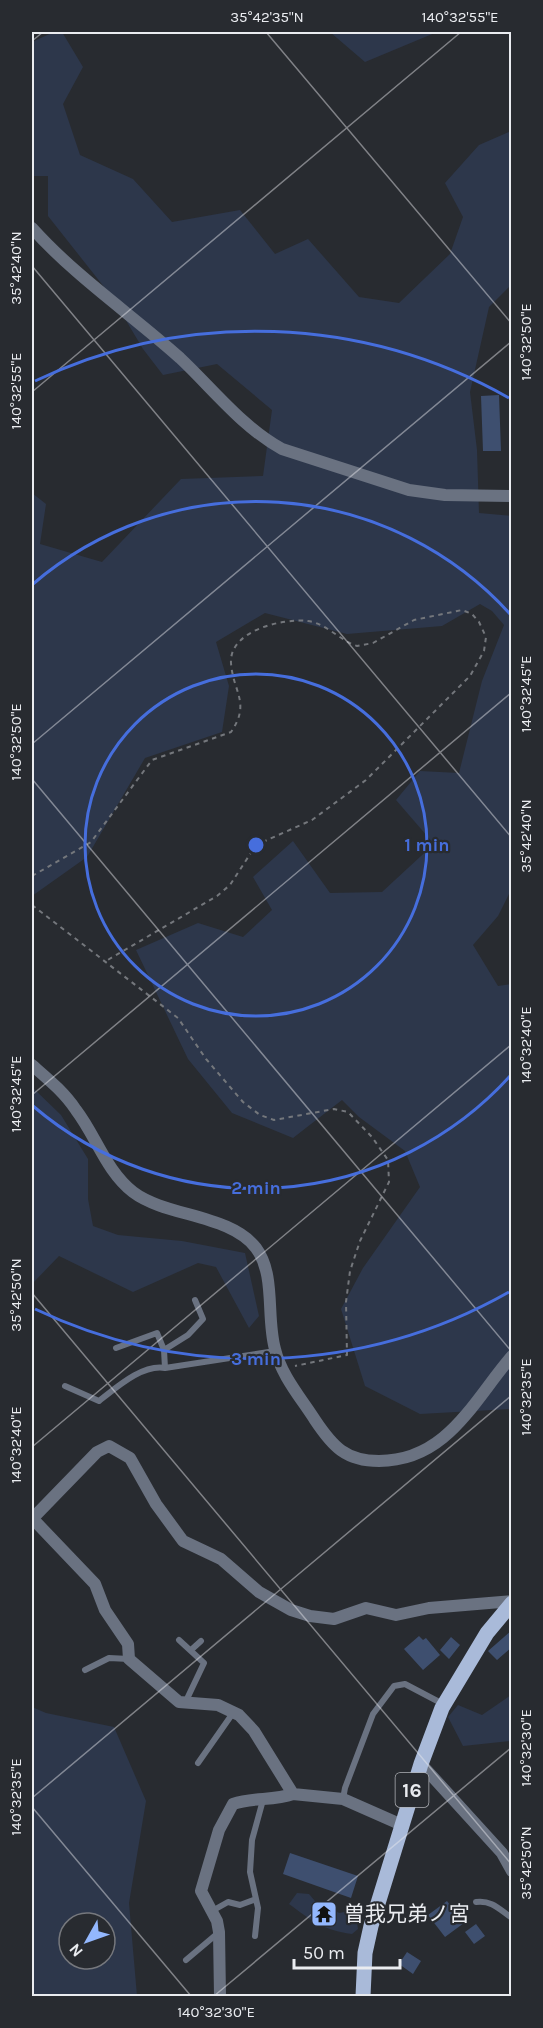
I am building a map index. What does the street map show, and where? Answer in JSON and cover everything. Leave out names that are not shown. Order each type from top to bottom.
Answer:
[{"type":"main road","name":"16","points":[[363,1996],[366,1953],[371,1926],[421,1764],[444,1704],[487,1633],[512,1602]]},
{"type":"street","points":[[32,228],[55,253],[179,357],[264,439],[282,449],[409,490],[445,495],[512,496]]},
{"type":"street","points":[[32,1065],[77,1111],[108,1162],[131,1191],[153,1202],[233,1231],[255,1247],[263,1260],[266,1275],[275,1351],[282,1368],[333,1447],[354,1459],[383,1461],[418,1455],[431,1449],[460,1421],[512,1356]]},
{"type":"street","points":[[293,1794],[254,1731],[239,1715],[218,1705],[179,1702],[129,1659],[128,1644],[105,1610],[95,1584],[32,1519],[98,1452],[109,1446],[130,1458],[156,1504],[183,1541],[221,1558],[259,1592],[291,1610],[309,1616],[334,1618],[366,1608],[396,1615],[429,1608],[512,1602]]},
{"type":"street","points":[[421,1764],[502,1853],[512,1871]]},
{"type":"street","points":[[220,1996],[219,1932],[212,1911],[201,1891],[225,1816],[233,1804],[293,1794],[343,1799],[402,1825]]},
{"type":"lane","points":[[164,1350],[188,1335],[202,1319],[195,1300]]},
{"type":"lane","points":[[116,1348],[157,1333],[164,1350],[165,1368]]},
{"type":"lane","points":[[65,1386],[99,1401],[126,1381],[156,1367],[165,1368],[275,1351]]},
{"type":"lane","points":[[179,1640],[204,1663],[185,1703]]},
{"type":"lane","points":[[191,1650],[201,1641]]},
{"type":"lane","points":[[85,1670],[109,1658],[129,1659]]},
{"type":"lane","points":[[343,1799],[373,1714],[394,1686],[405,1684],[444,1704]]},
{"type":"lane","points":[[198,1763],[233,1713]]},
{"type":"lane","points":[[255,1936],[258,1908],[250,1872],[252,1840],[263,1800]]},
{"type":"lane","points":[[212,1911],[228,1902],[240,1905],[256,1899]]},
{"type":"lane","points":[[476,1902],[485,1901],[496,1905],[512,1918]]},
{"type":"lane","points":[[186,1960],[219,1932]]},
{"type":"path","points":[[32,876],[91,842],[152,760],[231,732],[241,715],[242,704],[231,656],[248,634],[259,627],[307,621],[357,646],[373,642],[414,620],[451,612],[462,610],[472,614],[479,622],[486,637],[484,651],[471,676],[366,780],[312,820],[256,845],[230,885],[217,896],[106,961]]},
{"type":"path","points":[[32,905],[178,1018],[206,1059],[243,1102],[260,1115],[274,1120],[334,1109],[348,1112],[372,1137],[388,1160],[389,1182],[360,1241],[350,1271],[346,1302],[347,1355],[333,1360],[282,1368]]},
{"type":"shaded area","points":[[54,32],[62,32],[83,67],[63,104],[80,155],[133,179],[172,222],[240,210],[275,254],[308,239],[359,297],[399,303],[450,254],[463,217],[445,183],[479,145],[511,131],[511,285],[489,307],[470,392],[477,450],[479,513],[512,516],[511,890],[498,916],[473,945],[498,986],[511,984],[511,1409],[420,1414],[365,1386],[341,1309],[363,1268],[420,1187],[405,1151],[359,1117],[342,1100],[293,1138],[232,1113],[188,1059],[136,950],[198,923],[243,937],[272,910],[253,877],[293,841],[330,893],[382,892],[434,844],[396,800],[420,771],[459,773],[482,681],[504,625],[492,611],[480,604],[442,626],[347,634],[265,613],[216,642],[229,686],[222,732],[145,758],[87,857],[32,896],[32,493],[46,504],[40,544],[102,562],[181,479],[263,476],[272,410],[217,364],[163,375],[143,349],[112,297],[48,216],[48,176],[32,176],[32,42]]},
{"type":"shaded area","points":[[330,32],[437,32],[365,62]]},
{"type":"shaded area","points":[[32,1087],[61,1115],[88,1159],[88,1199],[93,1226],[118,1235],[182,1241],[245,1253],[259,1316],[249,1328],[216,1267],[198,1263],[133,1292],[59,1256],[32,1284]]},
{"type":"shaded area","points":[[511,1695],[511,1741],[463,1746],[448,1717],[458,1705],[482,1715]]},
{"type":"shaded area","points":[[32,1707],[46,1713],[114,1727],[146,1801],[129,1903],[137,1996],[32,1996]]},
{"type":"shaded area","points":[[297,1893],[309,1894],[320,1907],[332,1908],[339,1913],[355,1910],[358,1929],[352,1934],[325,1927],[311,1920],[289,1904]]},
{"type":"building","points":[[499,395],[501,451],[483,451],[481,396]]},
{"type":"building","points":[[512,1630],[512,1647],[497,1660],[488,1651]]},
{"type":"building","points":[[419,1636],[423,1640],[426,1638],[440,1655],[423,1670],[404,1649]]},
{"type":"building","points":[[451,1637],[460,1645],[449,1659],[440,1650]]},
{"type":"building","points":[[290,1853],[358,1876],[351,1898],[283,1874]]},
{"type":"building","points":[[447,1901],[464,1923],[445,1937],[428,1915]]},
{"type":"building","points":[[476,1924],[485,1936],[474,1944],[465,1932]]},
{"type":"building","points":[[407,1952],[421,1961],[413,1974],[399,1964]]},
{"type":"place","name":"曽我兄弟ノ宮","points":[[324,1914]]}]
